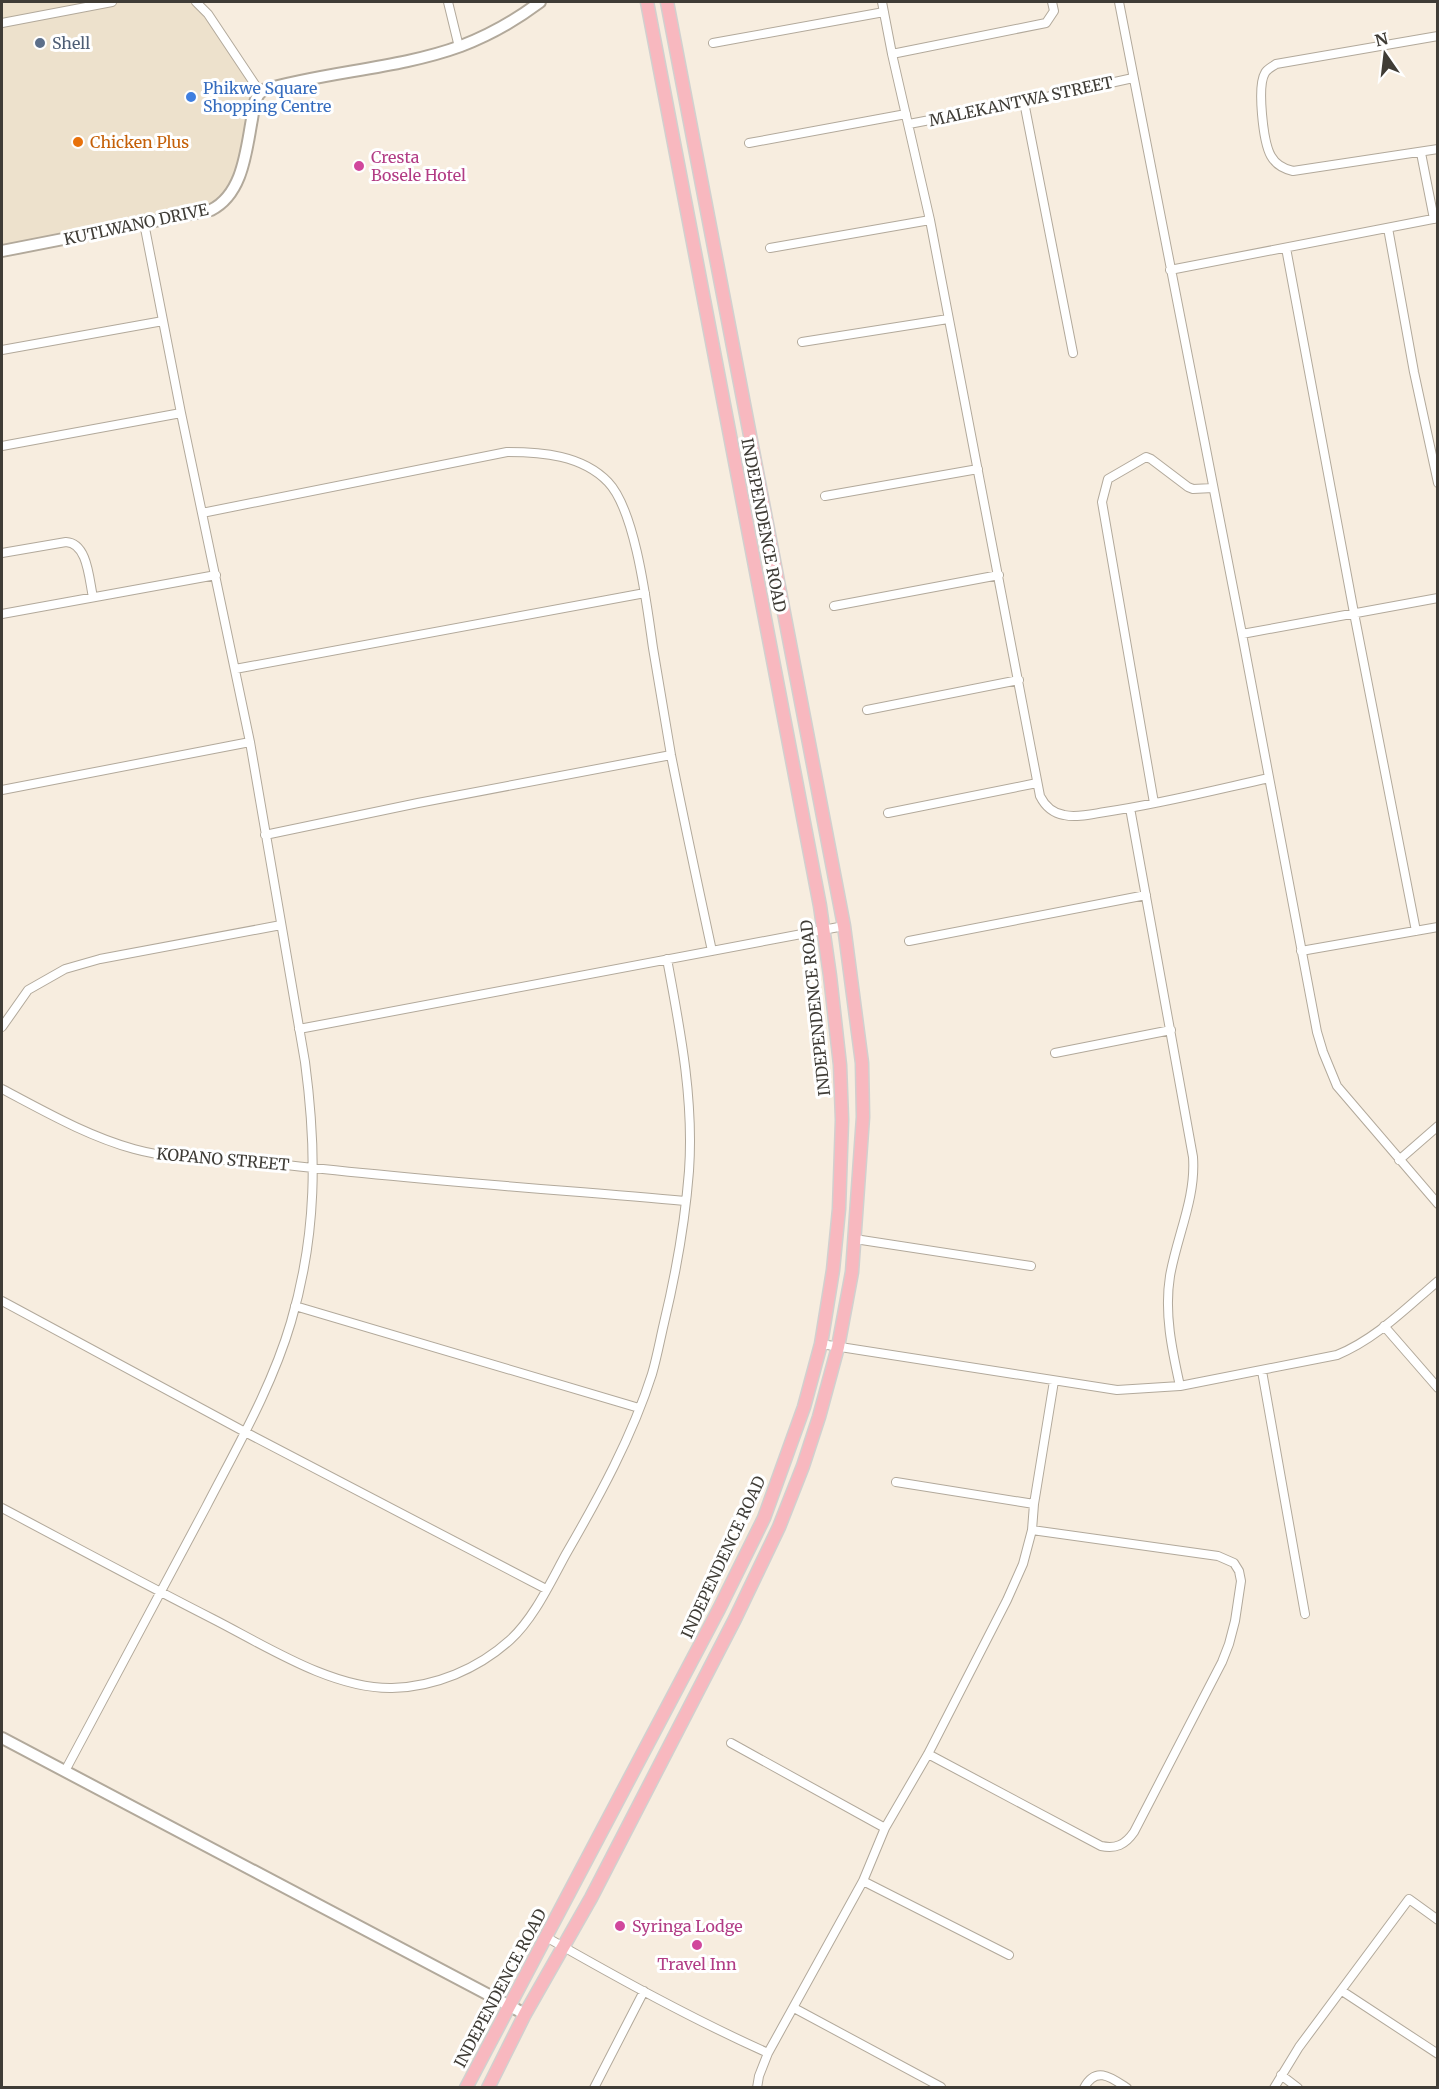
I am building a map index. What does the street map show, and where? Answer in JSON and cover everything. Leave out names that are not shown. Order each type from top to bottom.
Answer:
[{"type":"main road","name":"INDEPENDENCE ROAD","points":[[466,2088],[719,1609],[764,1518],[804,1407],[821,1344],[833,1270],[839,1209],[842,1120],[840,1065],[824,930],[647,2]]},
{"type":"main road","name":"INDEPENDENCE ROAD","points":[[488,2088],[525,2014],[612,1857],[735,1619],[779,1527],[803,1466],[838,1347],[852,1272],[855,1239],[863,1117],[862,1074],[844,926],[667,2]]},
{"type":"street","points":[[2,23],[112,2]]},
{"type":"street","points":[[195,2],[208,14],[260,92],[268,88],[412,59],[459,47],[519,18],[540,2]]},
{"type":"street","points":[[448,2],[459,47]]},
{"type":"street","points":[[882,2],[930,220],[1037,783],[1045,805],[1052,811],[1076,816],[1130,808],[1269,778]]},
{"type":"street","points":[[892,54],[1046,23],[1054,11],[1052,2]]},
{"type":"street","points":[[1119,2],[1317,1032],[1332,1075],[1346,1097],[1437,1204]]},
{"type":"street","points":[[713,43],[884,12]]},
{"type":"street","points":[[1437,36],[1276,64],[1266,70],[1262,79],[1261,102],[1270,155],[1283,168],[1293,171],[1437,149]]},
{"type":"street","name":"MALEKANTWA STREET","points":[[909,124],[1132,78]]},
{"type":"street","name":"KUTLWANO DRIVE","points":[[2,251],[206,212],[216,207],[227,198],[242,170],[255,102],[260,92]]},
{"type":"street","points":[[1024,102],[1073,353]]},
{"type":"street","points":[[749,143],[906,114]]},
{"type":"street","points":[[1170,270],[1436,218],[1421,153]]},
{"type":"street","points":[[771,248],[930,220]]},
{"type":"street","points":[[65,1770],[245,1432],[277,1363],[296,1306],[307,1245],[314,1168],[311,1106],[250,741],[181,413],[144,223]]},
{"type":"street","points":[[1388,228],[1437,483]]},
{"type":"street","points":[[1286,248],[1416,931]]},
{"type":"street","points":[[802,342],[948,319]]},
{"type":"street","points":[[2,350],[164,321]]},
{"type":"street","points":[[2,446],[181,413]]},
{"type":"street","points":[[202,513],[507,452],[542,453],[575,461],[598,473],[614,489],[623,505],[636,547],[671,755],[712,951]]},
{"type":"street","points":[[1154,802],[1102,502],[1108,478],[1146,457],[1188,487],[1213,488]]},
{"type":"street","points":[[825,496],[978,469]]},
{"type":"street","points":[[2,553],[66,542],[75,544],[82,551],[93,597]]},
{"type":"street","points":[[2,614],[216,574]]},
{"type":"street","points":[[834,606],[999,575]]},
{"type":"street","points":[[235,669],[645,593]]},
{"type":"street","points":[[1242,634],[1437,598]]},
{"type":"street","points":[[867,710],[1019,680]]},
{"type":"street","points":[[2,790],[250,741]]},
{"type":"street","points":[[265,835],[671,755]]},
{"type":"street","points":[[888,813],[1037,783]]},
{"type":"street","points":[[1130,808],[1172,1030],[1194,1165],[1190,1198],[1174,1255],[1167,1300],[1172,1354],[1180,1386]]},
{"type":"street","points":[[909,940],[1146,895]]},
{"type":"street","points":[[2,1027],[28,990],[40,981],[65,969],[100,959],[282,925]]},
{"type":"street","points":[[299,1029],[844,926]]},
{"type":"street","points":[[1302,951],[1437,927]]},
{"type":"street","points":[[2,1508],[306,1666],[340,1679],[390,1688],[435,1682],[457,1674],[491,1655],[522,1628],[584,1524],[620,1452],[652,1373],[676,1270],[689,1172],[688,1092],[683,1048],[667,959]]},
{"type":"street","points":[[1056,1053],[1172,1030]]},
{"type":"street","name":"KOPANO STREET","points":[[2,1089],[73,1126],[134,1149],[178,1158],[274,1163],[685,1201]]},
{"type":"street","points":[[1399,1160],[1437,1126]]},
{"type":"street","points":[[855,1239],[1031,1266]]},
{"type":"street","points":[[821,1344],[1118,1390],[1180,1386],[1337,1355],[1354,1348],[1384,1326],[1437,1281]]},
{"type":"street","points":[[2,1301],[245,1432],[546,1589]]},
{"type":"street","points":[[296,1306],[639,1408]]},
{"type":"street","points":[[1384,1326],[1437,1388]]},
{"type":"street","points":[[1262,1371],[1305,1614]]},
{"type":"street","points":[[757,2088],[768,2053],[863,1881],[885,1828],[928,1754],[1023,1564],[1032,1530],[1034,1504],[1054,1381]]},
{"type":"street","points":[[896,1482],[1034,1504]]},
{"type":"street","points":[[928,1754],[1101,1846],[1111,1848],[1120,1846],[1134,1832],[1222,1662],[1235,1621],[1241,1581],[1234,1563],[1218,1556],[1032,1530]]},
{"type":"street","points":[[2,1738],[525,2014]]},
{"type":"street","points":[[731,1743],[885,1828]]},
{"type":"street","points":[[863,1881],[1009,1955]]},
{"type":"street","points":[[1274,2088],[1281,2075],[1409,1899],[1437,1920]]},
{"type":"street","points":[[546,1937],[732,2037],[768,2053]]},
{"type":"street","points":[[1342,1990],[1437,2054]]},
{"type":"street","points":[[594,2088],[644,1991]]},
{"type":"street","points":[[794,2008],[941,2087]]},
{"type":"street","points":[[1084,2088],[1088,2081],[1102,2074],[1110,2076],[1127,2088]]},
{"type":"street","points":[[1281,2075],[1298,2088]]},
{"type":"shaded area","points":[[2,2],[192,2],[263,90],[242,170],[222,203],[2,251]]},
{"type":"place","name":"Shell","points":[[40,43]]},
{"type":"place","name":"Phikwe Square Shopping Centre","points":[[191,97]]},
{"type":"place","name":"Chicken Plus","points":[[78,142]]},
{"type":"place","name":"Cresta Bosele Hotel","points":[[359,166]]},
{"type":"place","name":"Syringa Lodge","points":[[620,1926]]},
{"type":"place","name":"Travel Inn","points":[[697,1945]]}]
